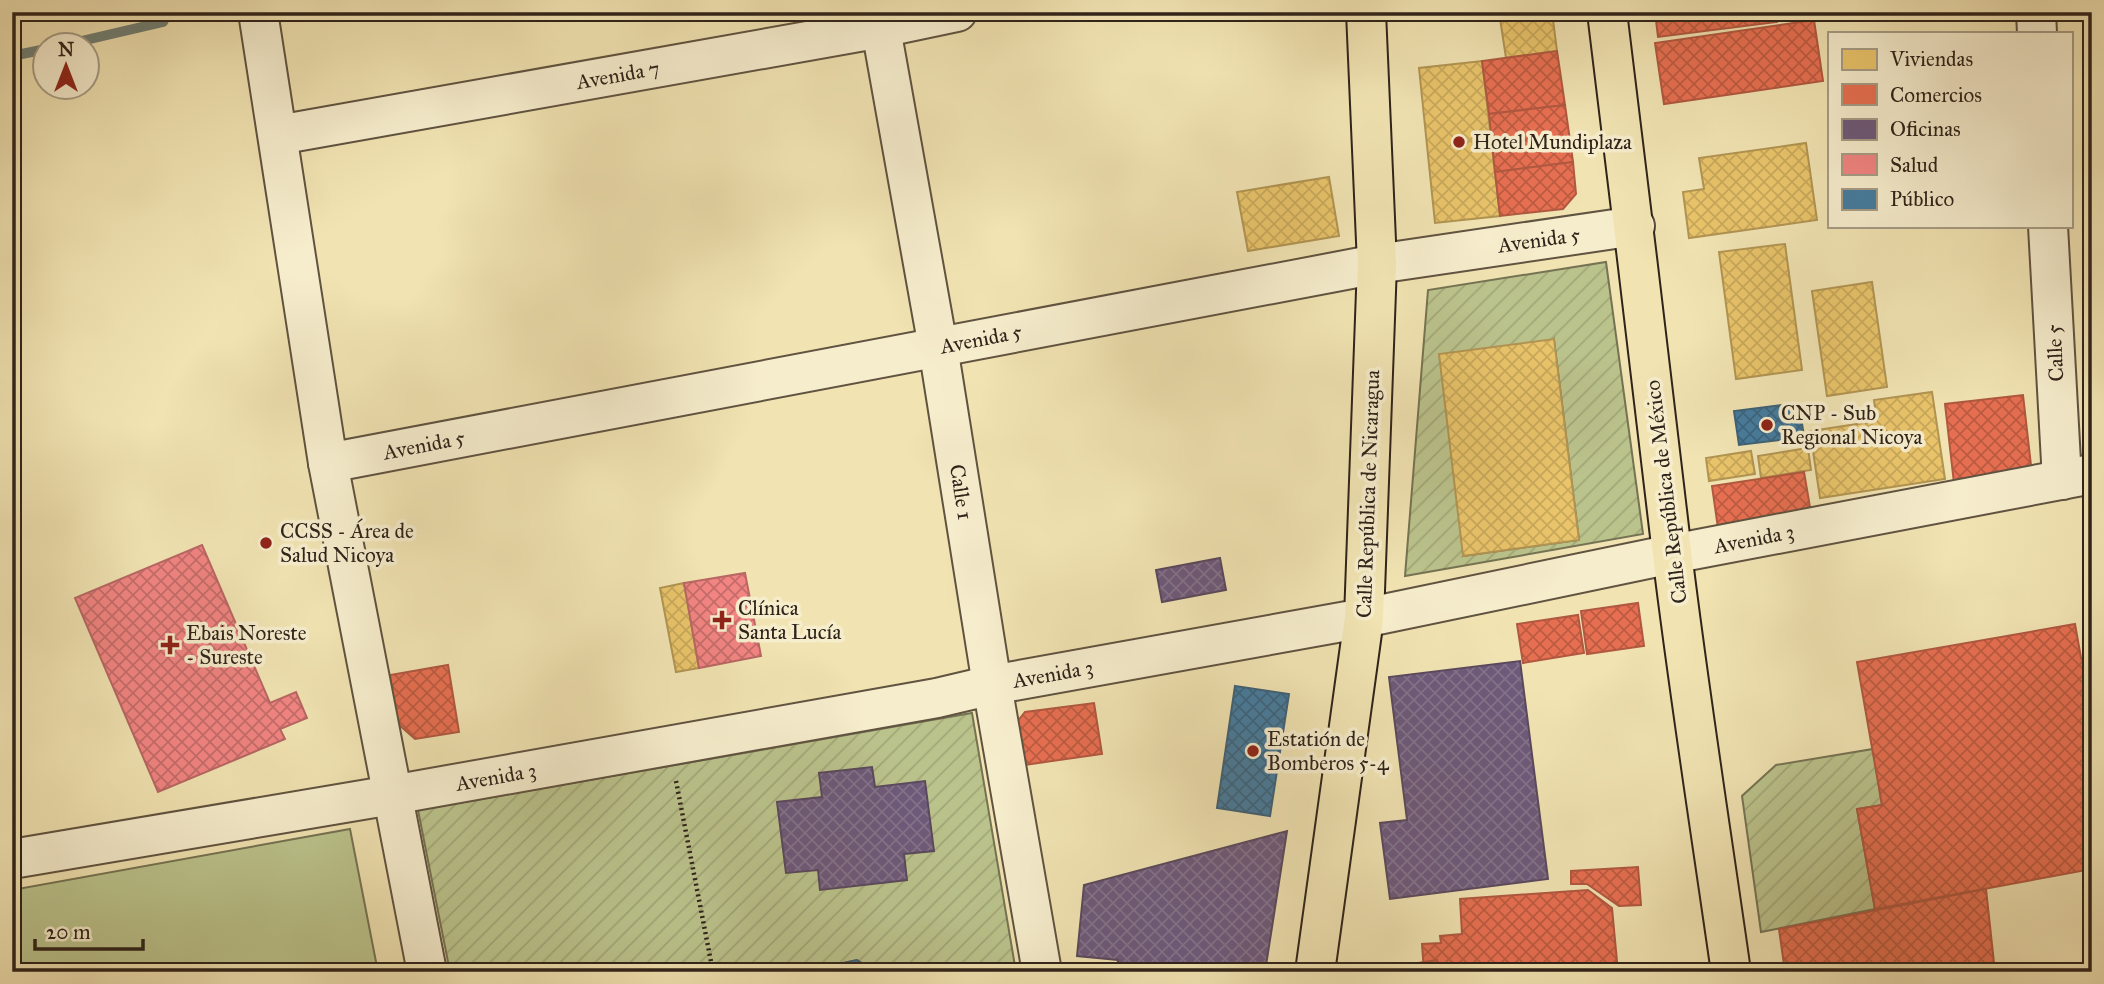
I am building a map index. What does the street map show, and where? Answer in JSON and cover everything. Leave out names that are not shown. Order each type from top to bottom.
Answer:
[{"type":"main road","name":"Calle República de Nicaragua","points":[[1315,972],[1364,618],[1377,264],[1366,12]]},
{"type":"main road","name":"Calle República de México","points":[[1607,12],[1635,226],[1672,554],[1731,972]]},
{"type":"street","points":[[258,12],[328,463],[427,972]]},
{"type":"street","name":"Avenida 7","points":[[278,135],[880,20],[957,12]]},
{"type":"street","points":[[2036,12],[2037,32]]},
{"type":"street","name":"Calle 1","points":[[880,20],[938,347],[992,685],[1042,972]]},
{"type":"street","name":"Avenida 5","points":[[328,463],[1377,264],[1635,226]]},
{"type":"street","name":"Calle 5","points":[[2048,228],[2077,477]]},
{"type":"street","name":"Avenida 3","points":[[12,859],[393,795],[936,698],[992,685],[1364,618],[1672,554],[2077,477]]},
{"type":"path","points":[[670,746],[713,972]]},
{"type":"green space","points":[[1606,262],[1643,534],[1405,576],[1428,290]],"holes":[[[1554,340],[1579,540],[1463,556]]]},
{"type":"green space","points":[[972,713],[1016,972],[875,972],[857,960],[801,972],[450,972],[418,810]]},
{"type":"green space","points":[[1873,749],[1882,805],[1857,809],[1875,909],[1761,932],[1742,796],[1776,765]]},
{"type":"green space","points":[[350,829],[378,972],[12,972],[12,890]]},
{"type":"building: Viviendas","points":[[1499,12],[1552,12],[1557,51],[1506,58]]},
{"type":"building: Viviendas","name":"Hotel Mundiplaza","points":[[1482,61],[1500,216],[1435,223],[1419,68]]},
{"type":"building: Viviendas","points":[[1806,143],[1817,220],[1689,238],[1683,192],[1704,189],[1699,158]]},
{"type":"building: Viviendas","points":[[1329,177],[1339,236],[1248,251],[1237,192]]},
{"type":"building: Viviendas","points":[[1785,244],[1802,370],[1736,379],[1719,252]]},
{"type":"building: Viviendas","points":[[1872,282],[1887,387],[1827,396],[1812,291]]},
{"type":"building: Viviendas","points":[[1554,339],[1579,540],[1463,556],[1439,354]]},
{"type":"building: Viviendas","points":[[1932,392],[1945,479],[1820,498],[1810,431],[1877,421],[1874,400]]},
{"type":"building: Viviendas","points":[[1808,448],[1811,470],[1761,478],[1758,456]]},
{"type":"building: Viviendas","points":[[1751,451],[1755,474],[1709,481],[1706,458]]},
{"type":"building: Viviendas","points":[[684,583],[699,668],[676,672],[660,588]]},
{"type":"building: Comercios","points":[[1655,12],[1775,12],[1777,22],[1658,37]]},
{"type":"building: Comercios","points":[[1814,20],[1823,81],[1664,104],[1655,43]]},
{"type":"building: Comercios","points":[[1557,51],[1565,105],[1489,114],[1482,61]]},
{"type":"building: Comercios","points":[[1565,105],[1573,162],[1495,172],[1489,114]]},
{"type":"building: Comercios","points":[[1573,162],[1576,194],[1563,209],[1500,216],[1495,172]]},
{"type":"building: Comercios","points":[[2023,395],[2033,483],[1955,492],[1945,404]]},
{"type":"building: Comercios","points":[[1804,472],[1811,513],[1718,528],[1712,486]]},
{"type":"building: Comercios","points":[[1638,603],[1644,646],[1587,654],[1581,611]]},
{"type":"building: Comercios","points":[[1578,615],[1584,653],[1523,663],[1517,624]]},
{"type":"building: Comercios","points":[[2075,624],[2081,658],[2092,670],[2092,789],[2087,790],[2092,819],[2092,869],[1875,909],[1857,809],[1882,805],[1857,662]]},
{"type":"building: Comercios","points":[[448,665],[459,732],[415,739],[398,724],[390,675]]},
{"type":"building: Comercios","points":[[1094,703],[1102,754],[1024,765],[1017,722],[1025,712]]},
{"type":"building: Comercios","points":[[1638,867],[1641,905],[1619,906],[1587,884],[1571,884],[1571,871]]},
{"type":"building: Comercios","points":[[1986,889],[1995,972],[1785,972],[1779,929]]},
{"type":"building: Comercios","points":[[1588,890],[1612,908],[1618,972],[1424,972],[1422,944],[1441,943],[1440,936],[1462,934],[1460,899]]},
{"type":"building: Comercios","points":[[1437,960],[1439,972],[1363,972]]},
{"type":"building: Oficinas","points":[[1220,558],[1226,590],[1162,602],[1156,570]]},
{"type":"building: Oficinas","points":[[1520,661],[1548,879],[1390,899],[1380,823],[1407,820],[1389,677]]},
{"type":"building: Oficinas","points":[[872,767],[875,787],[925,781],[934,851],[904,854],[907,880],[820,890],[818,870],[786,873],[777,802],[822,797],[819,773]]},
{"type":"building: Oficinas","points":[[1287,831],[1265,972],[1117,972],[1118,960],[1077,956],[1084,885]]},
{"type":"building: Salud","name":"Ebais Noreste - Sureste","points":[[202,545],[270,703],[296,692],[307,718],[280,729],[285,739],[158,792],[75,598]]},
{"type":"building: Salud","name":"Clínica Santa Lucía","points":[[745,573],[761,656],[699,668],[684,583]]},
{"type":"building: Público","points":[[1799,403],[1804,437],[1739,445],[1734,411]]},
{"type":"building: Público","name":"Estatión de Bomberos 5-4","points":[[1235,686],[1289,694],[1270,816],[1217,808]]},
{"type":"building: Público","points":[[857,960],[875,972],[801,972]]},
{"type":"waterway","points":[[102,36],[163,22],[168,12]]},
{"type":"waterway","points":[[12,56],[32,52]]},
{"type":"place","name":"Hotel Mundiplaza","points":[[1459,142]]},
{"type":"place","name":"CNP - Sub Regional Nicoya","points":[[1767,425]]},
{"type":"place","name":"CCSS - Área de Salud Nicoya","points":[[266,543]]},
{"type":"place","name":"Clínica Santa Lucía","points":[[722,620]]},
{"type":"place","name":"Ebais Noreste - Sureste","points":[[170,645]]},
{"type":"place","name":"Estatión de Bomberos 5-4","points":[[1253,751]]}]
